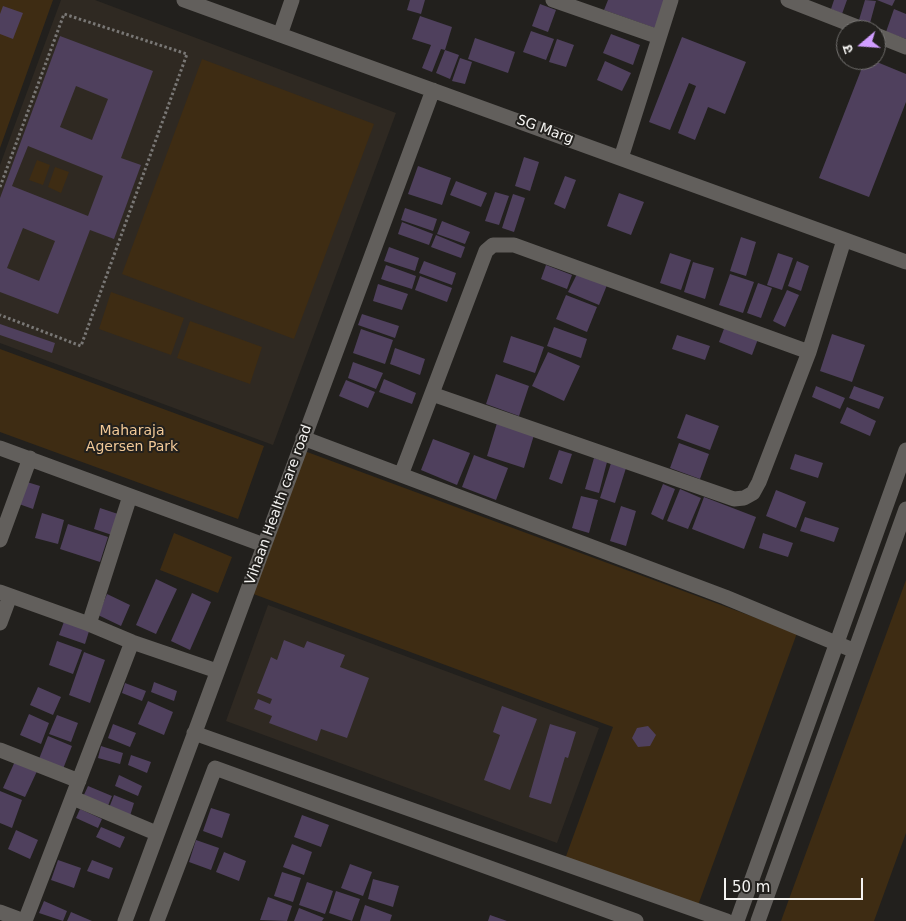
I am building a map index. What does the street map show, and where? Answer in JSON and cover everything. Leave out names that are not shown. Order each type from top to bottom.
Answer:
[{"type":"street","name":"SG Marg","points":[[184,0],[906,262]]},
{"type":"street","points":[[280,35],[292,0]]},
{"type":"street","points":[[553,0],[587,6],[658,37]]},
{"type":"street","points":[[621,158],[671,0]]},
{"type":"street","points":[[788,0],[824,6],[847,20]]},
{"type":"street","points":[[886,39],[906,47]]},
{"type":"street","name":"Vihaan Health care road","points":[[125,921],[156,833],[433,90]]},
{"type":"street","points":[[432,394],[734,499],[744,498],[753,493],[759,482],[809,352],[844,240]]},
{"type":"street","points":[[401,475],[486,251],[493,245],[502,243],[514,245],[809,352]]},
{"type":"street","points":[[303,438],[725,597],[855,651]]},
{"type":"street","points":[[0,448],[264,545]]},
{"type":"street","points":[[737,921],[906,450]]},
{"type":"street","points":[[0,540],[30,458]]},
{"type":"street","points":[[89,624],[130,496]]},
{"type":"street","points":[[758,921],[906,509]]},
{"type":"street","points":[[0,623],[5,594],[89,624],[132,642],[217,671]]},
{"type":"street","points":[[0,912],[25,921],[132,642]]},
{"type":"street","points":[[194,733],[727,921]]},
{"type":"street","points":[[0,750],[79,781]]},
{"type":"street","points":[[157,921],[215,768],[636,921]]},
{"type":"street","points":[[73,798],[156,833]]},
{"type":"path","points":[[0,187],[64,14],[187,54],[81,346],[0,315]]},
{"type":"shaded area","points":[[61,0],[95,0],[396,113],[273,445],[0,343],[0,165]]},
{"type":"shaded area","points":[[268,605],[599,728],[557,843],[226,721]]},
{"type":"green space","points":[[0,0],[53,0],[0,148]]},
{"type":"green space","points":[[202,59],[374,124],[294,339],[122,274]]},
{"type":"green space","points":[[37,160],[50,165],[43,185],[29,180]]},
{"type":"green space","points":[[55,167],[69,172],[61,193],[48,187]]},
{"type":"green space","points":[[111,292],[184,318],[171,355],[99,329]]},
{"type":"green space","points":[[190,321],[262,347],[250,384],[177,358]]},
{"type":"green space","name":"Maharaja Agersen Park","points":[[0,349],[264,446],[238,519],[0,432]]},
{"type":"green space","points":[[299,449],[797,633],[697,908],[565,859],[613,727],[248,592]]},
{"type":"green space","points":[[174,533],[232,557],[218,593],[160,570]]},
{"type":"green space","points":[[906,580],[906,833],[874,921],[781,921]]},
{"type":"building","points":[[410,0],[425,0],[421,14],[407,10]]},
{"type":"building","points":[[608,0],[665,0],[655,28],[604,10]]},
{"type":"building","points":[[834,0],[847,0],[842,14],[831,9]]},
{"type":"building","points":[[865,0],[876,1],[871,20],[859,20]]},
{"type":"building","points":[[877,0],[895,0],[892,6]]},
{"type":"building","points":[[540,4],[556,10],[548,32],[532,26]]},
{"type":"building","points":[[3,6],[23,13],[13,39],[0,34],[0,14]]},
{"type":"building","points":[[894,9],[906,14],[906,39],[886,32]]},
{"type":"building","points":[[420,16],[452,27],[445,50],[441,49],[432,72],[422,68],[431,45],[412,39]]},
{"type":"building","points":[[531,31],[554,39],[546,60],[523,52]]},
{"type":"building","points":[[611,34],[640,45],[633,65],[603,53]]},
{"type":"building","points":[[60,36],[153,71],[121,158],[141,165],[114,239],[90,230],[58,314],[0,292],[0,198]],"holes":[[[76,86],[108,99],[92,140],[60,127]],[[28,146],[103,176],[88,216],[12,186]],[[23,228],[55,241],[39,281],[7,268]]]},
{"type":"building","points":[[682,37],[746,62],[725,114],[708,107],[695,140],[678,133],[696,86],[689,83],[670,130],[649,122]]},
{"type":"building","points":[[475,38],[515,52],[508,73],[468,59]]},
{"type":"building","points":[[557,39],[574,45],[566,67],[549,62]]},
{"type":"building","points":[[445,50],[459,55],[450,79],[436,73]]},
{"type":"building","points":[[460,58],[472,62],[465,84],[452,81]]},
{"type":"building","points":[[605,61],[631,73],[622,91],[597,80]]},
{"type":"building","points":[[886,66],[906,74],[906,102],[869,197],[819,178],[861,70],[886,70]]},
{"type":"building","points":[[524,157],[539,162],[530,191],[515,186]]},
{"type":"building","points":[[418,166],[451,178],[442,205],[408,194]]},
{"type":"building","points":[[565,176],[576,180],[565,209],[554,204]]},
{"type":"building","points":[[456,181],[487,193],[481,207],[450,195]]},
{"type":"building","points":[[495,192],[509,196],[499,225],[485,221]]},
{"type":"building","points":[[619,193],[644,202],[631,235],[607,226]]},
{"type":"building","points":[[513,194],[525,198],[514,232],[502,228]]},
{"type":"building","points":[[405,208],[437,219],[433,231],[401,220]]},
{"type":"building","points":[[442,221],[470,232],[465,244],[437,234]]},
{"type":"building","points":[[402,222],[433,234],[429,245],[398,234]]},
{"type":"building","points":[[436,235],[465,247],[461,258],[431,247]]},
{"type":"building","points":[[741,237],[756,242],[746,276],[730,271]]},
{"type":"building","points":[[389,247],[419,258],[415,271],[384,261]]},
{"type":"building","points":[[670,253],[691,260],[681,290],[660,283]]},
{"type":"building","points":[[778,253],[793,258],[782,290],[767,285]]},
{"type":"building","points":[[424,261],[456,273],[452,285],[419,273]]},
{"type":"building","points":[[797,261],[809,266],[801,291],[788,286]]},
{"type":"building","points":[[693,262],[714,268],[705,299],[684,292]]},
{"type":"building","points":[[386,265],[416,276],[412,289],[381,279]]},
{"type":"building","points":[[546,265],[572,275],[567,289],[541,279]]},
{"type":"building","points":[[578,272],[607,285],[599,305],[568,292]]},
{"type":"building","points":[[730,274],[754,282],[743,313],[719,305]]},
{"type":"building","points":[[420,276],[452,288],[447,302],[415,290]]},
{"type":"building","points":[[758,283],[772,288],[761,318],[747,313]]},
{"type":"building","points":[[378,284],[408,294],[402,310],[373,301]]},
{"type":"building","points":[[787,290],[799,295],[785,327],[773,321]]},
{"type":"building","points":[[566,295],[597,307],[587,332],[556,319]]},
{"type":"building","points":[[362,314],[399,326],[395,338],[358,325]]},
{"type":"building","points":[[0,324],[55,343],[52,353],[0,335]]},
{"type":"building","points":[[725,326],[758,339],[752,355],[719,342]]},
{"type":"building","points":[[554,327],[587,339],[581,358],[547,346]]},
{"type":"building","points":[[361,329],[393,340],[385,364],[353,353]]},
{"type":"building","points":[[832,334],[865,345],[852,382],[820,371]]},
{"type":"building","points":[[677,335],[710,346],[705,360],[672,349]]},
{"type":"building","points":[[511,336],[544,347],[535,373],[503,362]]},
{"type":"building","points":[[395,348],[425,359],[420,375],[390,364]]},
{"type":"building","points":[[548,352],[580,366],[564,401],[532,386]]},
{"type":"building","points":[[353,362],[383,373],[376,389],[348,378]]},
{"type":"building","points":[[496,374],[529,386],[519,416],[486,404]]},
{"type":"building","points":[[384,379],[416,393],[412,404],[379,392]]},
{"type":"building","points":[[346,380],[375,392],[368,408],[339,396]]},
{"type":"building","points":[[816,386],[845,398],[840,409],[812,397]]},
{"type":"building","points":[[854,386],[884,397],[879,409],[849,398]]},
{"type":"building","points":[[847,407],[876,421],[870,436],[840,423]]},
{"type":"building","points":[[686,414],[719,426],[710,450],[677,438]]},
{"type":"building","points":[[497,423],[534,435],[524,468],[487,456]]},
{"type":"building","points":[[433,439],[470,453],[457,485],[421,470]]},
{"type":"building","points":[[679,443],[709,454],[700,479],[670,468]]},
{"type":"building","points":[[559,450],[572,454],[562,484],[549,479]]},
{"type":"building","points":[[795,454],[823,463],[818,478],[790,469]]},
{"type":"building","points":[[474,455],[508,468],[496,500],[462,487]]},
{"type":"building","points":[[594,458],[607,462],[599,493],[585,489]]},
{"type":"building","points":[[611,463],[626,468],[615,503],[600,498]]},
{"type":"building","points":[[27,482],[40,486],[33,509],[19,504]]},
{"type":"building","points":[[663,484],[675,489],[663,520],[651,514]]},
{"type":"building","points":[[680,489],[701,498],[688,529],[667,521]]},
{"type":"building","points":[[776,490],[806,502],[796,528],[766,516]]},
{"type":"building","points":[[581,496],[598,500],[589,533],[572,528]]},
{"type":"building","points":[[704,497],[756,517],[744,549],[692,529]]},
{"type":"building","points":[[621,506],[636,511],[626,546],[610,541]]},
{"type":"building","points":[[100,508],[121,515],[115,536],[94,529]]},
{"type":"building","points":[[42,513],[64,520],[58,544],[35,538]]},
{"type":"building","points":[[805,517],[839,528],[834,542],[800,531]]},
{"type":"building","points":[[68,524],[108,537],[100,562],[60,549]]},
{"type":"building","points":[[763,533],[793,543],[788,557],[759,548]]},
{"type":"building","points":[[156,579],[177,589],[156,634],[136,625]]},
{"type":"building","points":[[192,593],[211,602],[190,650],[171,641]]},
{"type":"building","points":[[107,594],[130,605],[121,626],[98,615]]},
{"type":"building","points":[[65,619],[90,628],[85,644],[59,635]]},
{"type":"building","points":[[284,640],[304,648],[307,641],[345,655],[340,667],[369,678],[347,738],[321,729],[317,741],[269,723],[272,716],[254,709],[258,699],[270,704],[272,699],[257,693],[271,657],[277,660]]},
{"type":"building","points":[[57,641],[82,650],[73,674],[49,665]]},
{"type":"building","points":[[84,652],[105,660],[90,703],[69,695]]},
{"type":"building","points":[[154,682],[177,691],[174,701],[151,692]]},
{"type":"building","points":[[125,683],[146,691],[142,701],[122,693]]},
{"type":"building","points":[[38,687],[61,697],[53,715],[30,705]]},
{"type":"building","points":[[148,701],[173,712],[164,735],[138,724]]},
{"type":"building","points":[[502,706],[537,719],[510,790],[484,780],[500,735],[493,732]]},
{"type":"building","points":[[29,714],[49,723],[41,744],[20,735]]},
{"type":"building","points":[[57,715],[78,723],[71,742],[49,734]]},
{"type":"building","points":[[113,724],[136,733],[130,747],[108,738]]},
{"type":"building","points":[[550,724],[576,732],[568,758],[565,757],[551,804],[529,797]]},
{"type":"building","points":[[648,726],[656,735],[650,746],[638,747],[632,738],[637,728]]},
{"type":"building","points":[[48,736],[72,746],[63,769],[39,759]]},
{"type":"building","points":[[101,746],[123,753],[120,764],[98,758]]},
{"type":"building","points":[[131,755],[151,762],[147,773],[128,765]]},
{"type":"building","points":[[16,759],[38,769],[25,797],[3,788]]},
{"type":"building","points":[[119,775],[142,786],[138,796],[115,786]]},
{"type":"building","points":[[88,786],[112,796],[107,808],[83,797]]},
{"type":"building","points":[[0,791],[22,800],[12,828],[0,823]]},
{"type":"building","points":[[114,795],[134,803],[130,816],[109,808]]},
{"type":"building","points":[[211,808],[230,814],[222,838],[203,831]]},
{"type":"building","points":[[80,809],[102,819],[98,828],[76,818]]},
{"type":"building","points":[[302,815],[329,825],[321,847],[294,837]]},
{"type":"building","points":[[101,827],[125,837],[120,848],[96,837]]},
{"type":"building","points":[[16,830],[38,840],[30,859],[8,849]]},
{"type":"building","points":[[196,840],[219,848],[211,870],[189,862]]},
{"type":"building","points":[[292,844],[312,852],[304,875],[283,867]]},
{"type":"building","points":[[224,852],[246,861],[239,881],[216,872]]},
{"type":"building","points":[[58,860],[81,868],[74,888],[51,880]]},
{"type":"building","points":[[92,860],[113,868],[109,879],[87,871]]},
{"type":"building","points":[[350,864],[372,872],[363,896],[341,888]]},
{"type":"building","points":[[282,872],[301,878],[293,902],[274,896]]},
{"type":"building","points":[[373,879],[399,886],[393,907],[368,899]]},
{"type":"building","points":[[307,882],[333,891],[325,914],[299,905]]},
{"type":"building","points":[[336,891],[360,899],[352,921],[329,913]]},
{"type":"building","points":[[268,897],[292,906],[287,921],[260,920]]},
{"type":"building","points":[[44,901],[67,911],[63,921],[39,913]]},
{"type":"building","points":[[365,905],[392,915],[390,921],[360,921]]},
{"type":"building","points":[[299,908],[324,918],[322,921],[294,921]]},
{"type":"building","points":[[71,912],[92,921],[67,921]]},
{"type":"building","points":[[490,915],[507,921],[488,921]]}]
